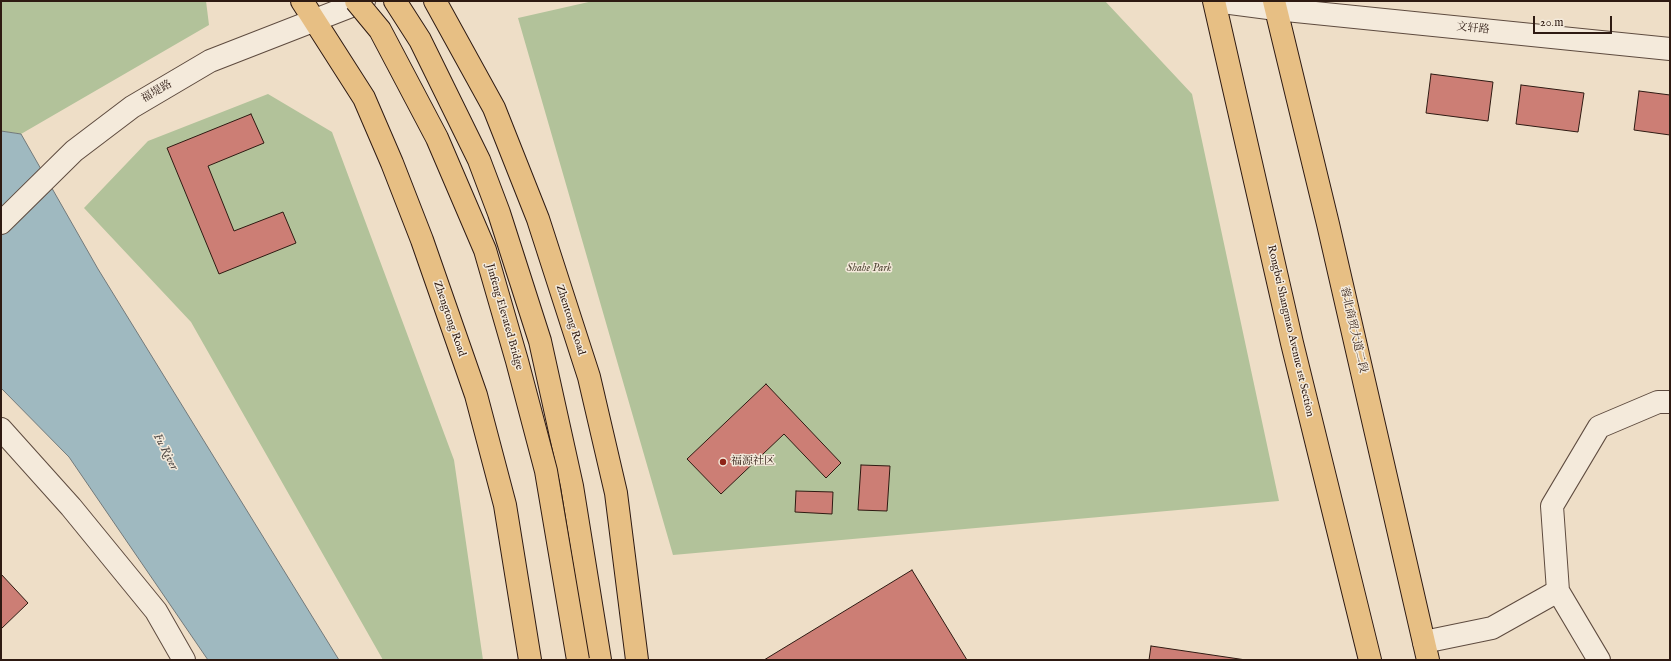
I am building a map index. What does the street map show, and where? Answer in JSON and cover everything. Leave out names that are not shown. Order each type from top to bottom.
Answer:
[{"type":"main road","name":"Zhengtong Road","points":[[302,1],[364,98],[392,163],[422,240],[476,395],[505,505],[530,660]]},
{"type":"main road","name":"Jinfeng Elevated Bridge","points":[[356,1],[380,30],[437,138],[485,250],[517,361],[546,472],[578,660]]},
{"type":"main road","points":[[395,1],[420,40],[479,160],[499,213],[537,334],[572,486],[600,660]]},
{"type":"main road","name":"Zhentong Road","points":[[435,1],[494,108],[538,219],[588,377],[616,493],[637,660]]},
{"type":"main road","name":"Rongbei Shangmao Avenue 1st Section","points":[[1214,1],[1292,343],[1370,660]]},
{"type":"main road","name":"蓉北商贸大道二段","points":[[1275,5],[1328,224],[1426,651]]},
{"type":"street","name":"福堤路","points":[[1,223],[74,151],[132,107],[210,61],[364,1]]},
{"type":"street","name":"文轩路","points":[[1214,1],[1275,5],[1670,49]]},
{"type":"street","points":[[1599,660],[1558,591],[1552,506],[1599,427],[1658,402],[1670,402]]},
{"type":"street","points":[[1,429],[71,507],[156,611],[184,660]]},
{"type":"street","points":[[1426,651],[1492,628],[1558,591]]},
{"type":"green space","points":[[1,1],[206,1],[209,25],[21,134],[1,131]]},
{"type":"green space","name":"Shahe Park","points":[[593,1],[1105,1],[1192,94],[1279,501],[673,555],[518,18]]},
{"type":"green space","points":[[268,94],[332,132],[454,460],[483,660],[383,660],[191,322],[84,208],[148,141]]},
{"type":"water","name":"Fu River","points":[[1,131],[21,134],[98,269],[339,660],[208,660],[69,457],[1,388]]},
{"type":"building","points":[[1431,74],[1493,82],[1488,121],[1426,113]]},
{"type":"building","points":[[1521,85],[1584,93],[1578,132],[1516,124]]},
{"type":"building","points":[[1639,91],[1670,95],[1670,135],[1634,130]]},
{"type":"building","points":[[251,114],[264,143],[208,166],[234,231],[283,212],[296,243],[219,274],[167,148]]},
{"type":"building","points":[[766,384],[841,463],[826,478],[784,434],[721,494],[687,459]]},
{"type":"building","points":[[861,465],[890,466],[887,511],[858,510]]},
{"type":"building","points":[[796,491],[833,492],[832,514],[795,512]]},
{"type":"building","points":[[912,570],[967,660],[764,660]]},
{"type":"building","points":[[1,574],[28,603],[1,629]]},
{"type":"building","points":[[1151,646],[1246,660],[1149,660]]},
{"type":"place","name":"福源社区","points":[[723,462]]}]
